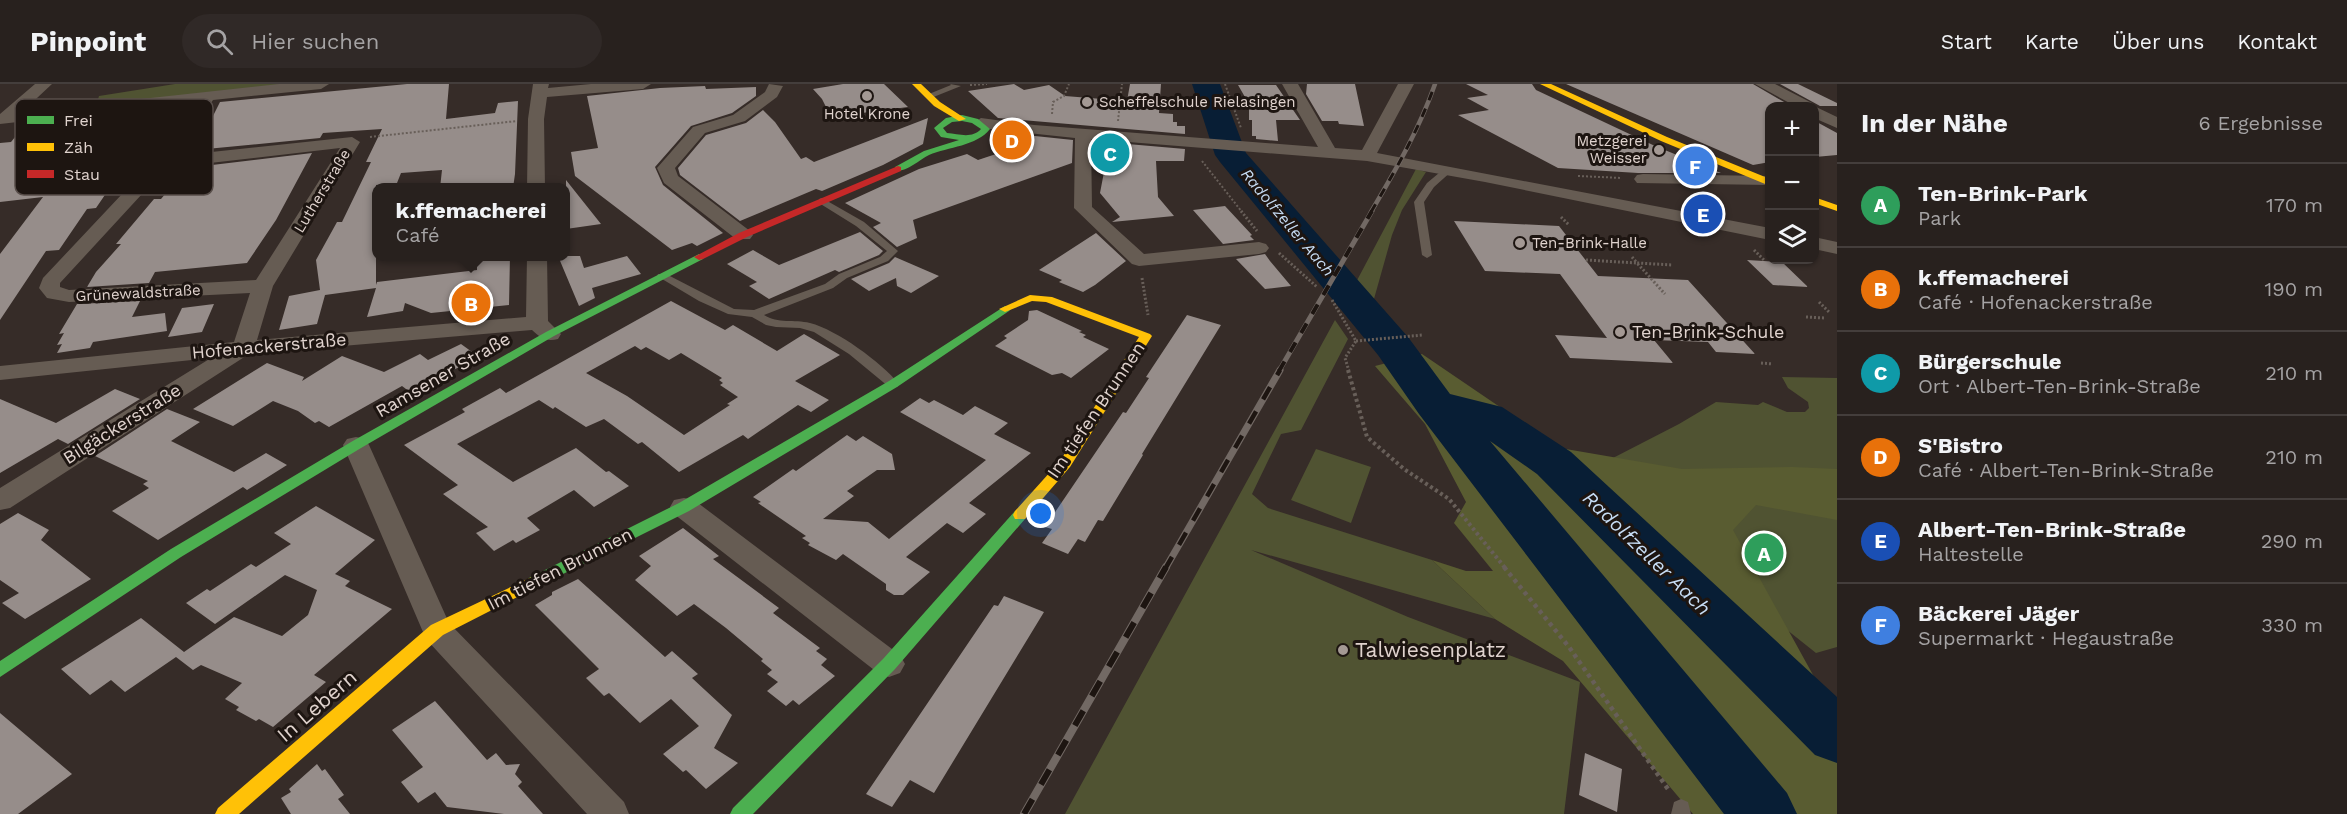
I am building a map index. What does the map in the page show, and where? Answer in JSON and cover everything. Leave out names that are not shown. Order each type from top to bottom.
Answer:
[{"type":"main road","points":[[916,84],[933,100],[962,119],[983,127]]},
{"type":"main road","points":[[1544,84],[1664,139],[1765,181]]},
{"type":"main road","points":[[933,100],[942,127],[950,137],[967,138]]},
{"type":"main road","points":[[942,127],[962,119]]},
{"type":"main road","name":"Ramsener Straße","points":[[927,153],[942,127]]},
{"type":"main road","name":"Ramsener Straße","points":[[0,670],[176,554],[544,329],[662,276],[743,235],[892,172],[927,153],[967,138],[983,127]]},
{"type":"main road","name":"Im tiefen Brunnen","points":[[437,630],[684,507],[893,384],[1016,303],[1030,298],[1048,299],[1146,336],[1065,464],[889,664],[740,814]]},
{"type":"main road","name":"In Lebern","points":[[225,814],[437,630]]},
{"type":"street","points":[[26,99],[44,84]]},
{"type":"street","points":[[190,99],[321,84]]},
{"type":"street","points":[[536,183],[536,119],[541,88],[643,84]]},
{"type":"street","points":[[1290,84],[1329,152]]},
{"type":"street","points":[[1367,156],[1406,84]]},
{"type":"street","points":[[1763,84],[1798,102]]},
{"type":"street","points":[[743,235],[670,179],[666,168],[699,130],[739,118],[772,94],[776,85]]},
{"type":"street","points":[[1,120],[15,108]]},
{"type":"street","points":[[1819,113],[1837,123]]},
{"type":"street","points":[[983,127],[1367,156],[1765,233]]},
{"type":"street","points":[[1083,134],[1083,208],[1139,260],[1264,244]]},
{"type":"street","name":"Lutherstraße","points":[[213,157],[352,142]]},
{"type":"street","name":"Lutherstraße","points":[[243,348],[263,286],[352,142]]},
{"type":"street","points":[[1643,179],[1765,182]]},
{"type":"street","name":"Grünewaldstraße","points":[[131,195],[50,282],[49,288],[54,294],[69,296],[133,294],[263,286]]},
{"type":"street","points":[[1819,244],[1837,248]]},
{"type":"street","points":[[537,261],[544,329]]},
{"type":"street","name":"Hofenackerstraße","points":[[0,374],[243,348],[544,329]]},
{"type":"street","name":"Bilgäckerstraße","points":[[0,501],[243,348]]},
{"type":"street","points":[[356,445],[437,630],[611,814]]},
{"type":"street","points":[[684,507],[889,664]]},
{"type":"lane","points":[[933,100],[957,86],[954,84]]},
{"type":"lane","points":[[1427,255],[1419,202],[1430,185],[1448,170]]},
{"type":"lane","points":[[662,276],[732,312],[755,314],[829,286],[843,276],[884,259],[893,251],[860,224],[822,201]]},
{"type":"lane","points":[[755,314],[769,325],[809,326],[868,362],[893,384]]},
{"type":"path","points":[[1054,131],[1053,102],[1062,98],[1069,90],[1069,84]]},
{"type":"path","points":[[1115,136],[1122,84]]},
{"type":"path","points":[[1225,84],[1248,147]]},
{"type":"path","points":[[352,142],[373,136],[536,119]]},
{"type":"path","points":[[1184,141],[1194,149],[1264,244],[1317,287]]},
{"type":"path","points":[[1561,217],[1569,225]]},
{"type":"path","points":[[1751,248],[1765,260]]},
{"type":"path","points":[[1632,258],[1665,294]]},
{"type":"path","points":[[1139,260],[1149,319],[1146,336]]},
{"type":"path","points":[[1586,260],[1673,265]]},
{"type":"path","points":[[1332,300],[1359,340]]},
{"type":"path","points":[[1819,302],[1829,312]]},
{"type":"path","points":[[1806,317],[1825,318]]},
{"type":"path","points":[[1423,335],[1359,340],[1345,358],[1367,437],[1404,469],[1449,499],[1569,647],[1681,811]]},
{"type":"path","points":[[1761,363],[1773,364]]},
{"type":"green space","points":[[175,84],[298,84],[160,99],[98,99],[99,96]]},
{"type":"green space","points":[[1416,169],[1426,172],[1402,210],[1392,235],[1372,306],[1354,286]]},
{"type":"green space","name":"Talwiesenplatz","points":[[1335,320],[1348,339],[1301,430],[1281,434],[1252,494],[1268,508],[1432,560],[1495,619],[1251,550],[1408,617],[1580,682],[1564,814],[1065,814]]},
{"type":"green space","points":[[1422,354],[1560,448],[1682,469],[1792,467],[1837,469],[1837,520],[1756,505],[1733,530],[1818,684],[1837,701],[1837,814],[1693,814],[1563,661],[1495,619],[1432,560],[1466,571],[1493,571],[1454,523],[1466,502],[1425,424],[1375,366]]},
{"type":"green space","points":[[1782,377],[1837,378],[1837,647],[1816,653],[1559,448],[1611,459],[1716,402],[1758,405],[1763,402],[1787,412],[1805,412],[1809,408],[1808,402],[1788,388]]},
{"type":"green space","points":[[1316,449],[1371,467],[1351,523],[1291,500]]},
{"type":"building","points":[[407,84],[449,84],[446,119],[495,113],[498,103],[518,101],[514,183],[441,183],[442,170],[401,173],[397,183],[372,183],[372,261],[376,261],[376,285],[377,282],[477,270],[477,261],[510,261],[509,305],[431,313],[405,303],[403,311],[367,317],[376,288],[325,295],[317,324],[279,330],[289,296],[320,290],[316,260],[337,222],[342,222],[371,162],[366,162],[382,129],[323,133],[320,138],[213,148],[213,116],[220,102]]},
{"type":"building","points":[[843,84],[884,84],[908,107],[831,117],[822,99],[813,89]]},
{"type":"building","points":[[1014,84],[1024,90],[1049,85],[1065,96],[1127,101],[1130,84],[1161,84],[1159,113],[1173,114],[1173,122],[1177,122],[1177,126],[1185,126],[1185,134],[998,118],[968,91]]},
{"type":"building","points":[[1307,84],[1355,84],[1364,126],[1339,124],[1338,121],[1322,121],[1306,94]]},
{"type":"building","points":[[1466,84],[1532,84],[1536,90],[1655,146],[1721,173],[1638,173],[1558,168],[1458,115],[1489,110],[1467,98],[1488,95]]},
{"type":"building","points":[[1566,84],[1753,84],[1784,102],[1765,102],[1765,163],[1753,165]]},
{"type":"building","points":[[1780,84],[1798,84],[1837,103],[1837,106],[1820,106],[1819,102],[1813,102]]},
{"type":"building","points":[[1238,85],[1276,85],[1300,120],[1276,120],[1278,141],[1256,139],[1256,136],[1252,136],[1249,104]]},
{"type":"building","points":[[705,86],[706,89],[756,87],[756,96],[732,113],[691,126],[655,167],[663,185],[723,233],[697,246],[692,243],[672,250],[575,176],[571,152],[598,148],[587,96],[660,88]]},
{"type":"building","points":[[763,110],[775,122],[801,159],[806,157],[814,162],[928,118],[923,144],[883,165],[822,191],[816,189],[740,221],[680,175],[678,168],[706,135],[746,123]]},
{"type":"building","points":[[1819,123],[1837,133],[1837,155],[1819,157]]},
{"type":"building","points":[[1006,133],[1073,140],[1072,163],[913,220],[917,238],[897,247],[873,227],[881,223],[845,203],[919,169],[967,154],[978,160],[999,153]]},
{"type":"building","points":[[15,137],[15,195],[105,195],[96,208],[87,209],[59,250],[46,251],[0,320],[0,254],[43,197],[0,202],[0,143],[11,142]]},
{"type":"building","points":[[1093,141],[1185,149],[1184,161],[1156,161],[1158,197],[1174,216],[1112,222],[1120,217],[1100,193],[1108,151],[1094,156]]},
{"type":"building","points":[[312,153],[276,220],[247,263],[155,272],[149,283],[87,287],[96,272],[121,244],[116,244],[154,199],[161,199],[164,195],[213,195],[213,165]]},
{"type":"building","points":[[570,185],[601,224],[570,228]]},
{"type":"building","points":[[1225,206],[1254,240],[1223,244],[1193,210]]},
{"type":"building","points":[[1454,221],[1559,226],[1598,276],[1688,280],[1755,354],[1716,352],[1708,342],[1654,340],[1673,363],[1570,358],[1555,335],[1607,338],[1560,274],[1485,271]]},
{"type":"building","points":[[860,232],[883,251],[879,255],[839,272],[835,270],[769,299],[749,286],[757,282],[727,264],[753,250],[779,265]]},
{"type":"building","points":[[1096,233],[1126,261],[1095,285],[1083,292],[1039,270]]},
{"type":"building","points":[[1265,254],[1291,286],[1265,289],[1236,259]]},
{"type":"building","points":[[570,256],[580,256],[584,268],[627,256],[641,274],[592,288],[595,298],[579,306],[560,261],[570,261]]},
{"type":"building","points":[[895,257],[939,276],[911,293],[897,286],[896,278],[869,291],[851,279],[889,263]]},
{"type":"building","points":[[1747,260],[1765,261],[1765,264],[1784,264],[1808,287],[1773,285]]},
{"type":"building","points":[[140,301],[132,317],[165,313],[167,331],[93,342],[90,348],[57,353],[62,344],[57,345],[64,333],[59,334],[77,304]]},
{"type":"building","points":[[671,301],[725,330],[733,325],[777,351],[804,334],[840,355],[795,381],[829,400],[811,412],[798,405],[748,439],[743,435],[679,472],[642,442],[638,444],[604,419],[586,427],[555,407],[553,409],[539,400],[457,444],[513,482],[576,448],[606,472],[609,471],[629,486],[594,507],[574,490],[527,518],[540,530],[516,543],[513,540],[494,551],[476,533],[488,527],[443,494],[458,485],[404,445],[465,412],[462,409],[500,388],[506,393]],"holes":[[[635,346],[641,350],[646,347],[669,360],[681,353],[722,378],[719,380],[723,383],[720,385],[738,397],[727,404],[730,405],[684,435],[627,396],[586,373]]]},
{"type":"building","points":[[214,304],[202,332],[168,337],[182,308]]},
{"type":"building","points":[[1037,310],[1082,331],[1079,332],[1086,335],[1083,337],[1109,349],[1071,378],[1062,373],[1052,375],[995,346],[1007,338],[1004,336],[1028,320],[1029,311]]},
{"type":"building","points":[[1187,315],[1221,325],[1103,521],[1098,520],[1085,542],[1078,539],[1068,554],[1042,543],[1052,529],[1045,527],[1123,412],[1126,413],[1149,378],[1146,377]]},
{"type":"building","points":[[461,344],[479,357],[410,392],[402,386],[329,427],[319,421],[315,423],[298,411],[273,401],[233,426],[193,409],[267,363],[304,377],[302,381],[342,356],[384,372],[420,354],[428,360]]},
{"type":"building","points":[[115,389],[140,399],[68,444],[58,439],[0,473],[0,399],[56,423]]},
{"type":"building","points":[[920,398],[929,403],[934,400],[963,415],[975,406],[1008,423],[994,434],[1031,453],[969,503],[986,514],[963,533],[947,523],[906,557],[930,572],[903,595],[894,595],[886,590],[886,584],[843,554],[836,560],[808,545],[810,543],[802,538],[806,536],[758,503],[761,502],[753,497],[793,469],[796,471],[847,435],[856,441],[863,436],[892,454],[895,470],[877,470],[847,491],[854,496],[823,519],[868,522],[889,539],[986,460],[900,412]]},
{"type":"building","points":[[167,409],[200,422],[171,441],[234,472],[266,453],[287,465],[247,490],[243,487],[158,540],[112,511],[149,488],[143,484],[148,481],[95,456]]},
{"type":"building","points":[[316,506],[375,540],[335,574],[350,581],[345,586],[392,609],[314,675],[326,682],[273,727],[236,710],[239,707],[225,699],[242,683],[201,665],[193,670],[176,657],[125,692],[111,680],[90,695],[61,669],[141,618],[184,652],[234,617],[282,636],[308,615],[317,590],[285,575],[215,624],[186,603],[207,589],[210,591],[251,564],[256,567],[291,544],[274,533]]},
{"type":"building","points":[[18,513],[49,530],[41,540],[91,579],[25,619],[2,603],[19,593],[0,580],[0,524]]},
{"type":"building","points":[[683,528],[719,556],[713,559],[779,608],[773,613],[820,648],[816,651],[827,659],[821,665],[835,676],[799,705],[793,700],[786,706],[767,691],[778,682],[767,674],[772,670],[761,661],[763,659],[726,628],[694,604],[677,616],[635,580],[651,566],[639,556]]},
{"type":"building","points":[[578,579],[665,657],[672,651],[698,674],[692,678],[732,715],[714,748],[738,763],[706,789],[686,770],[683,772],[663,754],[699,726],[671,699],[640,723],[609,693],[604,696],[586,678],[599,669],[535,605],[552,595],[552,592]]},
{"type":"building","points":[[1004,596],[1044,612],[934,793],[910,780],[892,807],[866,794],[994,605],[998,606]]},
{"type":"building","points":[[435,701],[487,760],[496,753],[506,765],[520,764],[515,774],[522,782],[518,786],[543,814],[504,814],[447,807],[435,792],[418,803],[401,782],[423,767],[392,730]]},
{"type":"building","points":[[0,713],[72,774],[18,814],[0,814]]},
{"type":"building","points":[[1585,753],[1622,769],[1617,812],[1579,795]]},
{"type":"building","points":[[317,764],[322,771],[325,769],[344,795],[338,799],[350,814],[291,814],[281,798],[291,792],[289,789]]},
{"type":"waterway","name":"Radolfzeller Aach","points":[[1206,84],[1231,155],[1393,346],[1435,404]]},
{"type":"waterway","name":"Radolfzeller Aach","points":[[1435,404],[1486,417],[1554,463],[1837,736]]},
{"type":"waterway","name":"Radolfzeller Aach","points":[[1435,404],[1764,814]]},
{"type":"railway","points":[[1371,212],[1398,166],[1435,84]]},
{"type":"railway","points":[[1279,371],[1372,211]]},
{"type":"railway","points":[[1165,569],[1280,370]]},
{"type":"railway","points":[[1024,814],[1166,567]]},
{"type":"traffic: fast","points":[[898,169],[927,153],[981,135],[986,129],[969,119],[949,120],[938,128],[944,135],[967,138]]},
{"type":"traffic: fast","points":[[0,670],[176,553],[356,445],[550,334],[699,257]]},
{"type":"traffic: fast","points":[[534,582],[684,507],[893,384],[1005,309]]},
{"type":"traffic: fast","points":[[740,814],[889,664],[1020,515]]},
{"type":"traffic: slow","points":[[916,84],[937,104],[962,119]]},
{"type":"traffic: slow","points":[[1544,84],[1664,139],[1765,181]]},
{"type":"traffic: slow","points":[[1819,202],[1837,208]]},
{"type":"traffic: slow","points":[[1005,309],[1030,298],[1048,299],[1146,336],[1065,464],[1020,515]]},
{"type":"traffic: slow","points":[[225,814],[437,630],[534,582]]},
{"type":"traffic: jam","points":[[699,257],[743,235],[898,169]]},
{"type":"place","name":"Hotel Krone","points":[[867,96]]},
{"type":"place","name":"Scheffelschule Rielasingen","points":[[1087,102]]},
{"type":"place","name":"S'Bistro","points":[[1012,140]]},
{"type":"place","name":"Metzgerei Weisser","points":[[1659,150]]},
{"type":"place","name":"Bürgerschule","points":[[1110,153]]},
{"type":"place","name":"Bäckerei Jäger","points":[[1695,166]]},
{"type":"place","name":"Albert-Ten-Brink-Straße","points":[[1703,214]]},
{"type":"place","name":"Ten-Brink-Halle","points":[[1520,243]]},
{"type":"place","name":"k.ffemacherei","points":[[471,303]]},
{"type":"place","name":"Ten-Brink-Schule","points":[[1620,332]]},
{"type":"place","name":"Ten-Brink-Park","points":[[1764,553]]},
{"type":"place","name":"Talwiesenplatz","points":[[1343,650]]}]
